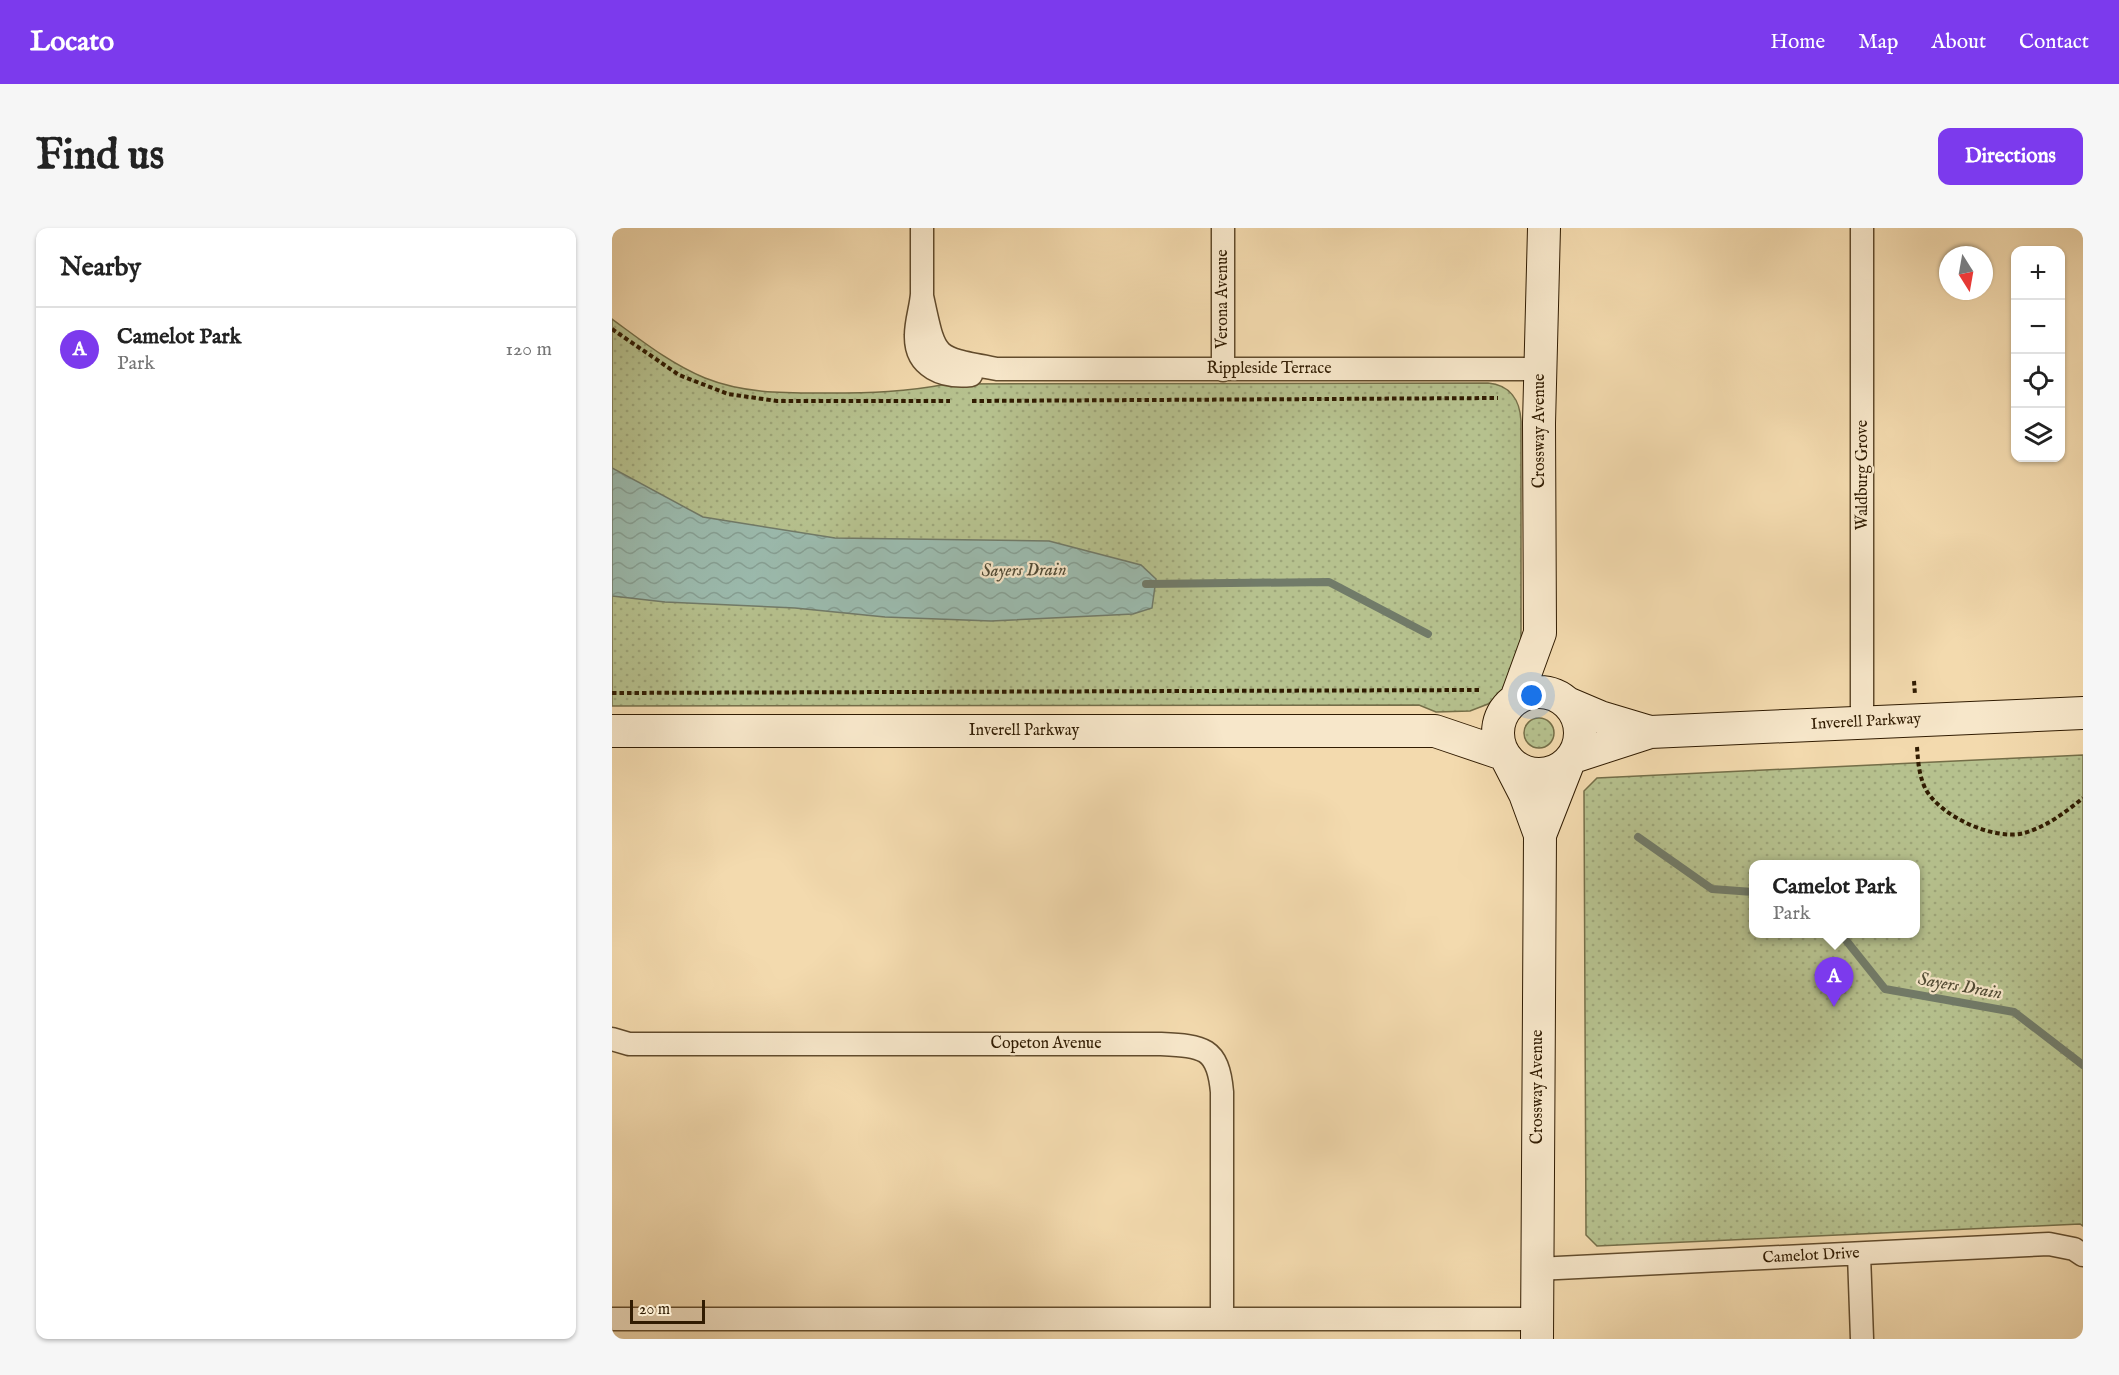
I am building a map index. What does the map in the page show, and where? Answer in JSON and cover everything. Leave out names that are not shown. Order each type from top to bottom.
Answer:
[{"type":"street","name":"Rippleside Terrace","points":[[922,228],[922,296],[932,343],[940,354],[960,362],[997,369],[1540,369]]},
{"type":"street","name":"Verona Avenue","points":[[1223,228],[1223,370]]},
{"type":"street","name":"Crossway Avenue","points":[[1515,700],[1539,633],[1540,369],[1544,228]]},
{"type":"street","name":"Waldburg Grove","points":[[1862,228],[1862,723]]},
{"type":"street","name":"Crossway Avenue","points":[[1539,633],[1566,702]]},
{"type":"street","points":[[1540,692],[1566,702],[1578,720],[1580,729],[1571,759],[1558,770],[1530,774],[1518,768],[1505,756],[1499,743],[1500,720],[1515,700],[1540,692]]},
{"type":"street","name":"Inverell Parkway","points":[[612,731],[1435,731],[1479,717],[1515,700]]},
{"type":"street","name":"Inverell Parkway","points":[[1566,702],[1600,717],[1650,732]]},
{"type":"street","name":"Inverell Parkway","points":[[1571,759],[1650,732],[2083,713]]},
{"type":"street","name":"Inverell Parkway","points":[[1435,731],[1505,756]]},
{"type":"street","name":"Crossway Avenue","points":[[1505,756],[1525,794],[1540,835],[1537,1329]]},
{"type":"street","name":"Crossway Avenue","points":[[1540,835],[1571,759]]},
{"type":"street","name":"Copeton Avenue","points":[[612,1039],[629,1044],[1161,1044],[1195,1046],[1204,1050],[1218,1064],[1222,1092],[1222,1319]]},
{"type":"street","name":"Camelot Drive","points":[[1537,1269],[2049,1244],[2074,1249],[2083,1255]]},
{"type":"street","points":[[1859,1254],[1862,1339]]},
{"type":"street","points":[[612,1319],[1222,1319],[1537,1329]]},
{"type":"path","points":[[1914,681],[1921,776],[1929,794],[1960,819],[1981,830],[1996,834],[2023,834],[2046,824],[2083,798]]},
{"type":"path","points":[[612,693],[1479,690]]},
{"type":"green space","points":[[612,319],[657,352],[692,372],[720,383],[766,392],[873,392],[947,384],[1496,384],[1508,390],[1516,400],[1521,421],[1521,641],[1504,690],[1488,704],[1470,711],[1436,712],[1419,705],[612,706]]},
{"type":"green space","points":[[1539,718],[1550,722],[1554,733],[1550,744],[1539,748],[1528,744],[1524,733],[1528,722]]},
{"type":"green space","points":[[2083,755],[2083,1226],[2080,1224],[1597,1246],[1586,1235],[1584,791],[1597,778]]},
{"type":"water","points":[[612,468],[703,517],[835,538],[1049,541],[1141,565],[1156,579],[1152,608],[1133,614],[991,621],[885,617],[795,608],[665,602],[612,596]]},
{"type":"waterway","name":"Sayers Drain","points":[[1146,584],[1329,582],[1428,634]]},
{"type":"waterway","name":"Sayers Drain","points":[[1638,837],[1712,889],[1749,892]]},
{"type":"waterway","name":"Sayers Drain","points":[[1844,938],[1885,989],[2014,1012],[2083,1065]]},
{"type":"place","name":"Camelot Park","points":[[1834,1007]]}]
